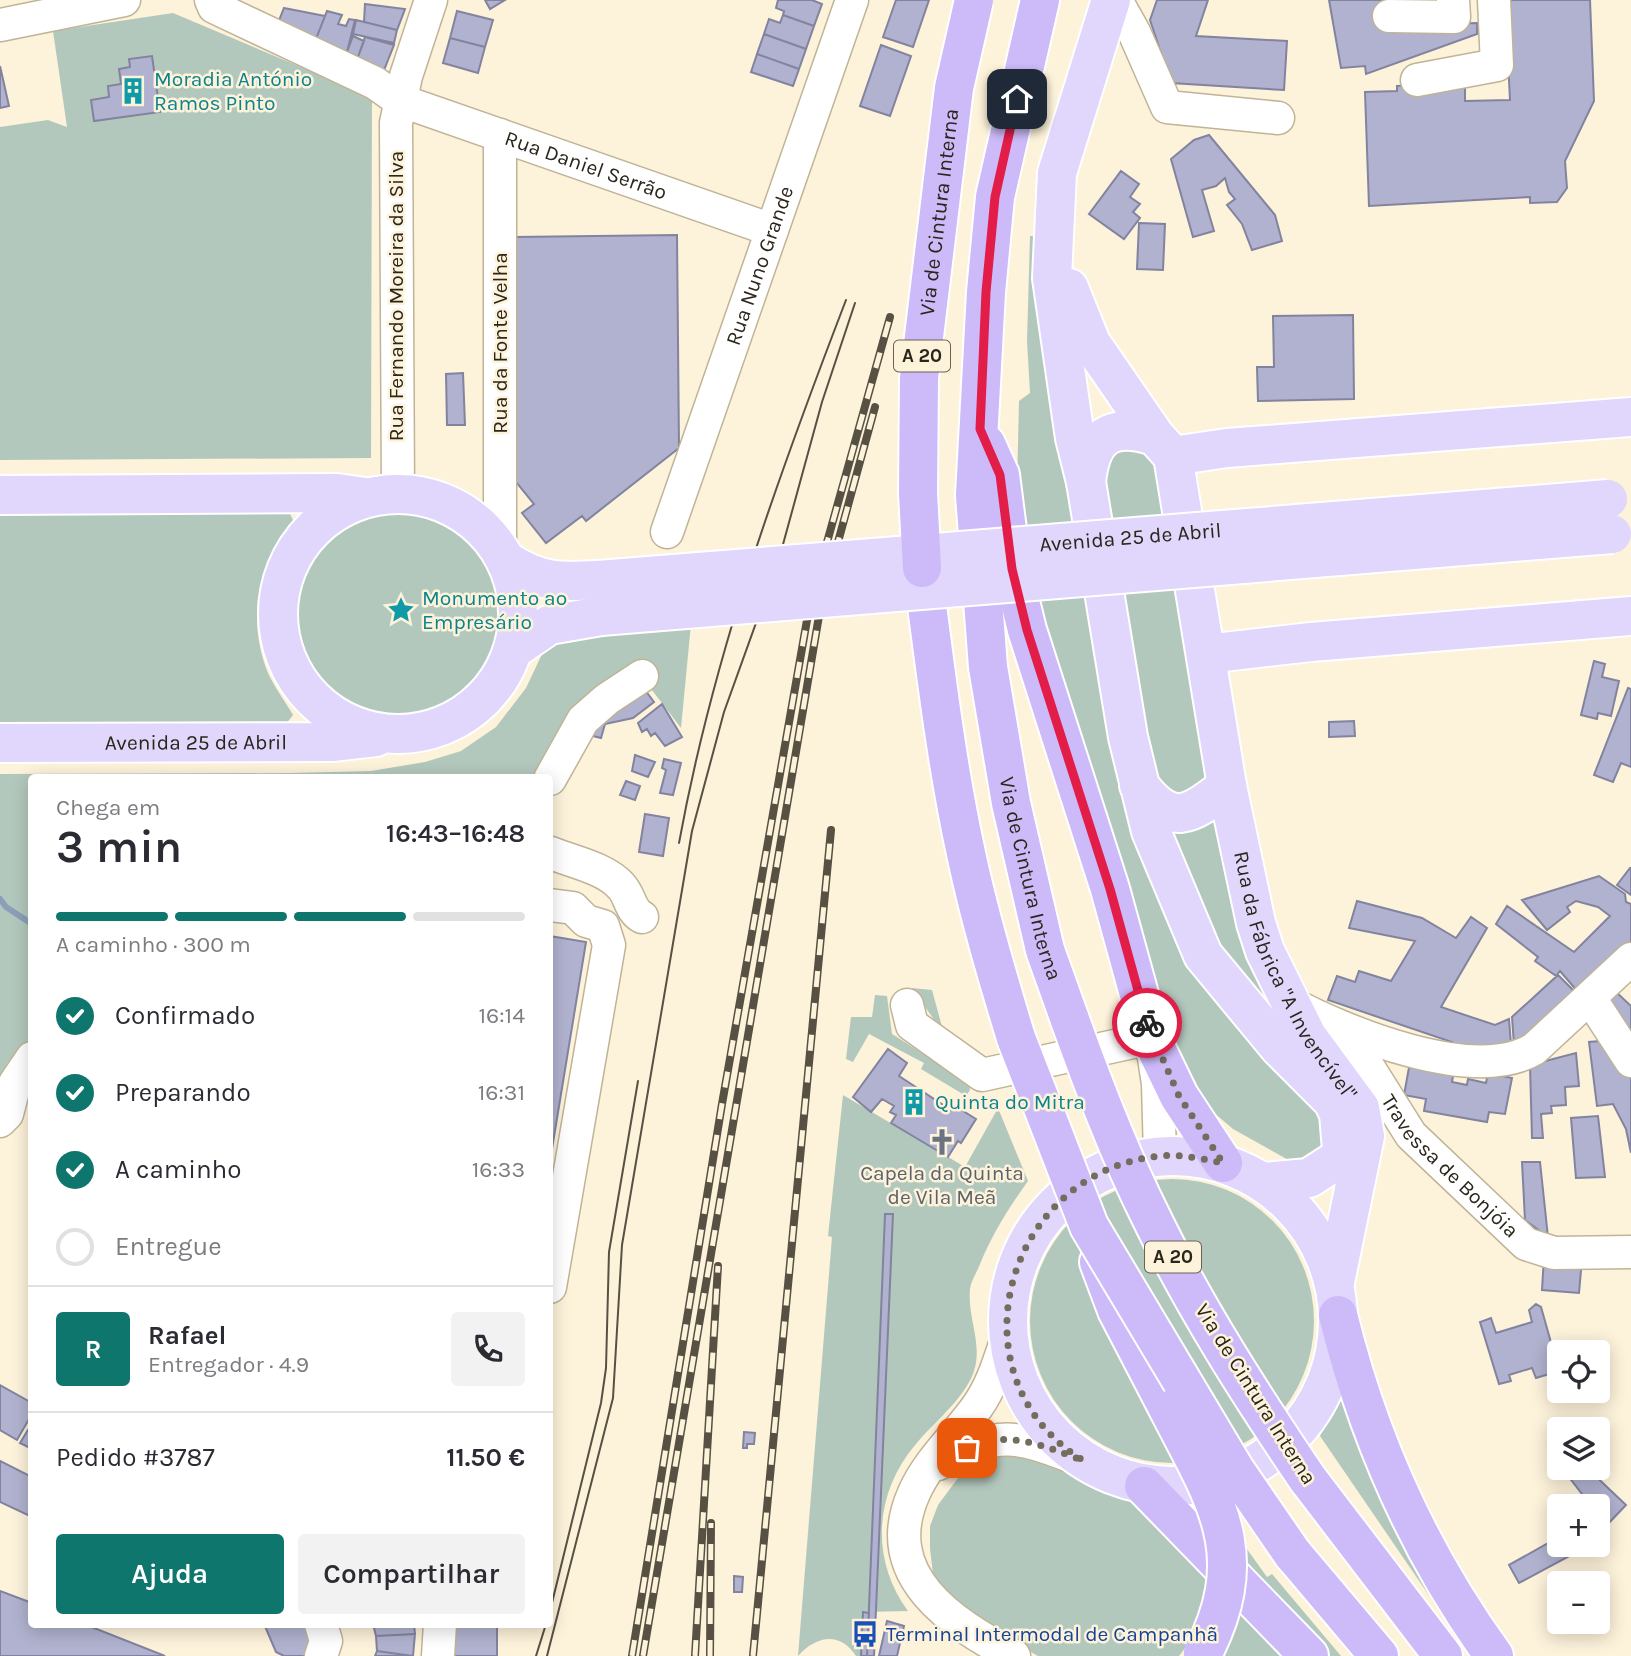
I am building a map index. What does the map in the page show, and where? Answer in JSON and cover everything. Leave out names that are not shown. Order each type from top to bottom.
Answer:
[{"type":"highway","name":"Via de Cintura Interna","points":[[974,0],[954,88],[919,378],[918,493],[922,568],[947,754],[967,858],[993,963],[1016,1038],[1089,1226],[1235,1470],[1292,1553],[1379,1656]]},
{"type":"highway","name":"Via de Cintura Interna","points":[[1040,0],[995,197],[986,292],[975,495],[988,667],[1010,803],[1045,950],[1104,1115],[1151,1218],[1235,1367],[1307,1478],[1443,1656]]},
{"type":"highway","points":[[980,429],[1000,475],[1012,569],[1027,630],[1110,889],[1151,1038],[1179,1096],[1223,1163]]},
{"type":"highway","points":[[1089,1226],[1117,1310],[1210,1490],[1222,1520],[1228,1558],[1226,1592],[1216,1628],[1202,1655]]},
{"type":"highway","points":[[1337,1298],[1349,1359],[1398,1491],[1468,1620],[1494,1656]]},
{"type":"highway","points":[[1144,1486],[1309,1656]]},
{"type":"main road","name":"Rua da Fábrica \"A Invencível\"","points":[[1114,0],[1058,173],[1054,291],[1075,439],[1086,482],[1139,785],[1151,831],[1203,955],[1279,1047],[1333,1101],[1339,1114],[1342,1150],[1337,1160],[1309,1178],[1263,1182]]},
{"type":"main road","name":"Rua da Fábrica \"A Invencível\"","points":[[1056,253],[1091,343],[1164,446],[1206,654],[1227,786],[1256,923],[1265,951],[1307,1036],[1360,1108],[1366,1136],[1337,1298],[1336,1345],[1327,1384],[1299,1430],[1258,1464],[1208,1484],[1179,1488],[1144,1486],[1084,1461],[1048,1430],[1028,1403],[1014,1371],[1007,1338],[1007,1306],[1013,1275],[1034,1230],[1068,1192],[1111,1167],[1160,1156],[1192,1156],[1223,1163],[1263,1182],[1293,1206],[1316,1237],[1337,1298]]},
{"type":"main road","points":[[1164,446],[1227,448],[1630,417]]},
{"type":"main road","name":"Rua da Fábrica \"A Invencível\"","points":[[1086,482],[1089,456],[1104,439],[1125,430],[1164,446]]},
{"type":"main road","points":[[0,495],[337,493],[381,495],[436,500],[466,514],[490,535],[504,556],[517,591],[519,620],[514,649],[501,679],[480,704],[454,722],[424,733],[392,735],[348,723],[327,712],[303,689],[285,659],[278,625],[279,591],[291,559],[311,531],[338,510],[381,495]]},
{"type":"main road","name":"Avenida 25 de Abril","points":[[504,556],[529,576],[599,598],[1620,516]]},
{"type":"main road","name":"Avenida 25 de Abril","points":[[514,649],[549,625],[599,598]]},
{"type":"main road","points":[[1206,654],[1311,642],[1631,616]]},
{"type":"main road","name":"Avenida 25 de Abril","points":[[0,743],[332,742],[392,735]]},
{"type":"main road","points":[[1139,785],[1153,804],[1168,812],[1180,814],[1191,813],[1227,786]]},
{"type":"street","points":[[0,25],[124,0]]},
{"type":"street","points":[[211,0],[214,6],[375,83],[400,100]]},
{"type":"street","name":"Rua Fernando Moreira da Silva","points":[[381,495],[400,100],[430,0]]},
{"type":"street","name":"Rua Nuno Grande","points":[[667,532],[818,89],[852,0]]},
{"type":"street","points":[[1114,0],[1134,32],[1167,107],[1279,118]]},
{"type":"street","points":[[1389,16],[1454,17],[1453,0]]},
{"type":"street","points":[[1417,80],[1497,65],[1494,0]]},
{"type":"street","name":"Rua Daniel Serrão","points":[[400,100],[772,230]]},
{"type":"street","name":"Rua da Fonte Velha","points":[[500,135],[504,556]]},
{"type":"street","points":[[555,767],[575,731],[594,708],[642,677]]},
{"type":"street","points":[[553,854],[607,875],[621,886],[635,914],[642,917]]},
{"type":"street","points":[[553,905],[573,908],[586,921],[603,926],[609,945],[553,1270]]},
{"type":"street","points":[[1289,1002],[1345,1030],[1453,1060],[1494,1062],[1523,1056],[1534,1049],[1631,959]]},
{"type":"street","points":[[1590,998],[1631,1061]]},
{"type":"street","points":[[907,1005],[912,1025],[982,1075],[1151,1038],[1158,1084],[1160,1156]]},
{"type":"street","name":"Travessa de Bonjóia","points":[[1345,1030],[1411,1135],[1526,1244],[1554,1253],[1631,1252]]},
{"type":"street","points":[[10,1119],[15,1083],[28,1064]]},
{"type":"street","points":[[995,1652],[932,1603],[911,1568],[905,1540],[908,1509],[914,1493],[987,1391],[1007,1338]]},
{"type":"street","points":[[930,1468],[976,1444],[1003,1438],[1033,1442],[1084,1461]]},
{"type":"street","points":[[321,1656],[326,1641],[322,1628]]},
{"type":"street","points":[[438,1656],[440,1628]]},
{"type":"green space","points":[[173,13],[372,97],[371,458],[0,460],[0,127],[48,120],[67,127],[53,31]]},
{"type":"green space","points":[[1030,236],[1037,236],[1197,970],[1235,1025],[1312,1102],[1331,1139],[1313,1161],[1292,1162],[1233,1129],[1206,1106],[1186,1071],[1050,662],[1017,486],[1019,401],[1030,393],[1027,341]]},
{"type":"green space","points":[[1107,449],[1153,449],[1209,780],[1183,800],[1156,791],[1101,461]]},
{"type":"green space","points":[[0,512],[289,512],[293,520],[272,553],[260,587],[257,621],[262,656],[268,673],[293,715],[286,724],[0,725]]},
{"type":"green space","points":[[398,514],[436,522],[453,531],[468,544],[481,559],[490,576],[498,614],[490,652],[481,669],[468,684],[453,697],[436,706],[398,714],[360,706],[343,697],[328,684],[315,669],[306,652],[298,614],[306,576],[315,559],[328,544],[343,531],[360,522]]},
{"type":"green space","points":[[691,624],[681,728],[642,677],[543,774],[28,774],[28,1043],[0,1075],[0,774],[371,771],[425,762],[461,751],[496,727],[526,688],[543,652],[563,637]]},
{"type":"green space","points":[[1222,814],[1299,1051],[1193,911],[1168,830],[1197,828]]},
{"type":"green space","points":[[912,988],[932,990],[944,1034]]},
{"type":"green space","points":[[875,995],[887,996],[892,1034],[969,1083],[970,1090],[966,1096],[921,1069],[924,1063],[869,1034],[853,1062],[846,1059],[851,1017],[872,1017]]},
{"type":"green space","points":[[843,1095],[965,1167],[998,1108],[1028,1181],[996,1231],[971,1286],[970,1300],[977,1353],[973,1374],[955,1402],[902,1463],[885,1505],[882,1526],[887,1570],[908,1611],[863,1612],[861,1656],[856,1656],[842,1642],[827,1639],[812,1644],[798,1656],[832,1237],[828,1236]]},
{"type":"green space","points":[[1172,1179],[1200,1182],[1226,1190],[1251,1203],[1272,1221],[1290,1242],[1303,1267],[1311,1293],[1314,1321],[1311,1349],[1303,1375],[1290,1400],[1272,1421],[1251,1439],[1226,1452],[1200,1460],[1172,1463],[1144,1460],[1118,1452],[1093,1439],[1072,1421],[1054,1400],[1041,1375],[1033,1349],[1030,1321],[1033,1293],[1041,1267],[1054,1242],[1072,1221],[1093,1203],[1118,1190],[1144,1182]]},
{"type":"green space","points":[[1345,1380],[1467,1644],[1439,1610],[1320,1436]]},
{"type":"green space","points":[[1001,1456],[1029,1458],[1046,1464],[1142,1506],[1211,1566],[1201,1613],[1192,1636],[1179,1656],[1038,1656],[977,1622],[940,1587],[933,1574],[930,1549],[930,1526],[938,1505],[961,1474],[980,1462]]},
{"type":"green space","points":[[1244,1545],[1267,1577],[1272,1574],[1341,1656],[1323,1656],[1242,1575]]},
{"type":"green space","points":[[1239,1602],[1292,1656],[1221,1656]]},
{"type":"building","points":[[485,0],[505,0],[490,9]]},
{"type":"building","points":[[778,0],[812,0],[822,4],[814,26],[783,15],[784,11],[776,8]]},
{"type":"building","points":[[896,0],[929,0],[913,47],[883,37]]},
{"type":"building","points":[[1157,0],[1208,0],[1196,36],[1287,41],[1284,90],[1171,83],[1150,20]]},
{"type":"building","points":[[1329,0],[1447,0],[1382,2],[1382,25],[1477,23],[1477,34],[1366,74],[1365,66],[1341,68]]},
{"type":"building","points":[[1505,0],[1590,0],[1594,101],[1565,161],[1567,188],[1557,202],[1530,203],[1530,197],[1369,206],[1365,92],[1397,91],[1397,86],[1465,83],[1465,101],[1510,100]]},
{"type":"building","points":[[365,4],[405,9],[397,30],[364,22]]},
{"type":"building","points":[[284,8],[325,16],[316,39],[278,23]]},
{"type":"building","points":[[327,11],[342,15],[338,24],[346,26],[349,19],[355,20],[347,52],[316,39]]},
{"type":"building","points":[[457,11],[493,20],[485,47],[450,38]]},
{"type":"building","points":[[783,15],[814,26],[806,49],[764,34],[769,19],[780,23]]},
{"type":"building","points":[[356,20],[397,30],[394,43],[353,34]]},
{"type":"building","points":[[764,34],[806,49],[799,69],[757,54]]},
{"type":"building","points":[[353,36],[364,41],[358,57],[347,52]]},
{"type":"building","points":[[365,37],[394,45],[384,70],[358,57]]},
{"type":"building","points":[[450,38],[485,47],[478,73],[443,63]]},
{"type":"building","points":[[881,45],[911,56],[890,116],[860,106]]},
{"type":"building","points":[[757,54],[799,69],[793,86],[751,72]]},
{"type":"building","name":"Moradia António Ramos Pinto","points":[[152,56],[160,112],[94,121],[91,100],[109,97],[108,86],[121,84],[119,69],[130,67],[129,59]]},
{"type":"building","points":[[0,66],[9,106],[0,108]]},
{"type":"building","points":[[1209,135],[1275,215],[1282,241],[1252,250],[1242,224],[1227,205],[1235,199],[1229,192],[1225,178],[1216,186],[1202,190],[1214,231],[1193,237],[1171,159],[1194,140]]},
{"type":"building","points":[[1121,171],[1139,184],[1130,197],[1140,204],[1133,212],[1140,218],[1124,239],[1089,214]]},
{"type":"building","points":[[1139,223],[1165,224],[1163,270],[1137,269]]},
{"type":"building","points":[[677,235],[679,448],[586,521],[582,516],[546,543],[522,513],[534,504],[516,482],[514,237]]},
{"type":"building","points":[[1353,315],[1354,399],[1258,401],[1257,367],[1274,367],[1273,316]]},
{"type":"building","points":[[463,373],[465,425],[447,425],[446,374]]},
{"type":"building","points":[[1594,661],[1605,664],[1602,677],[1619,681],[1611,716],[1598,713],[1597,719],[1581,715]]},
{"type":"building","points":[[642,686],[654,702],[633,718],[605,724],[601,738],[581,733]]},
{"type":"building","points":[[1628,688],[1631,689],[1631,767],[1621,763],[1613,782],[1594,775]]},
{"type":"building","points":[[662,704],[682,737],[665,746],[655,733],[651,736],[647,729],[642,732],[638,723]]},
{"type":"building","points":[[1354,721],[1355,736],[1329,737],[1329,722]]},
{"type":"building","points":[[635,755],[655,762],[648,777],[632,771]]},
{"type":"building","points":[[664,759],[681,763],[673,795],[660,793],[666,770],[662,768]]},
{"type":"building","points":[[626,781],[640,786],[635,800],[620,795]]},
{"type":"building","points":[[645,814],[669,818],[663,856],[639,852]]},
{"type":"building","points":[[1631,868],[1631,895],[1617,885]]},
{"type":"building","points":[[1599,876],[1625,894],[1626,902],[1631,904],[1631,947],[1579,993],[1560,971],[1556,976],[1535,961],[1538,957],[1496,924],[1507,906],[1574,952],[1610,916],[1598,907],[1576,901],[1567,907],[1570,912],[1547,930],[1522,900]]},
{"type":"building","points":[[1357,901],[1422,918],[1456,938],[1471,917],[1487,928],[1441,1007],[1495,1025],[1509,1019],[1511,1045],[1481,1052],[1328,1000],[1337,976],[1355,982],[1359,971],[1391,981],[1415,941],[1349,928]]},
{"type":"building","points":[[553,936],[586,942],[553,1143]]},
{"type":"building","points":[[1558,975],[1576,993],[1514,1045],[1512,1017]]},
{"type":"building","points":[[1614,990],[1631,1006],[1631,1037],[1598,1007]]},
{"type":"building","points":[[1613,1040],[1631,1075],[1631,1153],[1626,1129],[1613,1104],[1597,1106],[1589,1042]]},
{"type":"building","name":"Quinta do Mitra","points":[[888,1049],[907,1063],[899,1076],[951,1110],[955,1106],[976,1119],[961,1143],[958,1141],[948,1157],[891,1123],[896,1115],[890,1112],[894,1106],[882,1099],[871,1112],[853,1097]]},
{"type":"building","points":[[1576,1053],[1579,1086],[1565,1087],[1566,1105],[1551,1106],[1552,1113],[1541,1114],[1543,1138],[1532,1138],[1530,1065]]},
{"type":"building","points":[[1410,1062],[1454,1070],[1452,1082],[1467,1085],[1468,1079],[1486,1083],[1488,1073],[1512,1078],[1505,1114],[1489,1112],[1487,1122],[1424,1111],[1426,1099],[1404,1095]]},
{"type":"building","points":[[1598,1116],[1605,1177],[1576,1178],[1571,1118]]},
{"type":"building","points":[[1522,1162],[1540,1162],[1548,1237],[1525,1220]]},
{"type":"building","points":[[885,1214],[893,1214],[874,1656],[867,1656]]},
{"type":"building","points":[[1544,1256],[1582,1259],[1579,1293],[1542,1290]]},
{"type":"building","points":[[1536,1304],[1541,1307],[1550,1340],[1547,1340],[1547,1375],[1536,1378],[1532,1368],[1509,1375],[1511,1381],[1499,1384],[1480,1322],[1491,1318],[1496,1333],[1532,1322],[1529,1310]]},
{"type":"building","points":[[0,1385],[28,1401],[28,1421],[17,1440],[0,1430]]},
{"type":"building","points":[[28,1430],[28,1447],[20,1443]]},
{"type":"building","points":[[744,1432],[755,1433],[754,1444],[747,1444],[747,1448],[743,1448]]},
{"type":"building","points":[[0,1461],[28,1475],[28,1515],[0,1502]]},
{"type":"building","points":[[1571,1480],[1600,1480],[1626,1505],[1610,1522],[1610,1494],[1582,1494]]},
{"type":"building","points":[[1547,1544],[1547,1557],[1567,1557],[1519,1583],[1509,1565]]},
{"type":"building","points":[[734,1576],[743,1577],[742,1592],[734,1592]]},
{"type":"building","points":[[0,1591],[28,1602],[28,1628],[94,1628],[165,1656],[0,1656]]},
{"type":"building","name":"Terminal Intermodal de Campanhã","points":[[863,1612],[869,1613],[867,1656],[861,1656]]},
{"type":"building","points":[[887,1621],[904,1626],[897,1656],[879,1656]]},
{"type":"building","points":[[266,1628],[311,1628],[315,1656],[284,1656],[276,1652]]},
{"type":"building","points":[[374,1628],[414,1628],[415,1634],[376,1636]]},
{"type":"building","points":[[447,1628],[497,1628],[497,1656],[445,1656]]},
{"type":"building","points":[[415,1634],[413,1656],[377,1651],[376,1636]]},
{"type":"building","points":[[377,1651],[412,1656],[375,1656]]},
{"type":"waterway","points":[[0,899],[6,907],[28,921]]},
{"type":"tram line","points":[[679,843],[693,773],[729,636],[772,500],[846,300]]},
{"type":"tram line","points":[[547,1656],[613,1398],[622,1245],[692,831],[724,712],[779,559],[822,402],[855,303]]},
{"type":"tram line","points":[[553,1599],[601,1403],[606,1368],[609,1252],[638,1081]]},
{"type":"tram line","points":[[536,1656],[545,1628]]},
{"type":"railway","points":[[632,1656],[722,1104],[810,603],[890,317]]},
{"type":"railway","points":[[643,1656],[821,604],[875,407]]},
{"type":"railway","points":[[753,1656],[831,830]]},
{"type":"railway","points":[[695,1656],[718,1266]]},
{"type":"railway","points":[[710,1656],[711,1523]]},
{"type":"way so far","points":[[967,1448],[984,1441],[1013,1438],[1033,1442],[1084,1461],[1048,1430],[1028,1403],[1014,1371],[1007,1338],[1007,1306],[1013,1275],[1034,1230],[1068,1192],[1111,1167],[1160,1156],[1192,1156],[1223,1163],[1179,1096],[1151,1038],[1147,1023]]},
{"type":"place","name":"Moradia António Ramos Pinto","points":[[133,91]]},
{"type":"place","name":"Monumento ao Empresário","points":[[401,610]]},
{"type":"place","name":"Quinta do Mitra","points":[[914,1102]]},
{"type":"place","name":"Capela da Quinta de Vila Meã","points":[[942,1142]]},
{"type":"place","name":"Terminal Intermodal de Campanhã","points":[[865,1634]]},
{"type":"route","points":[[1017,99],[995,197],[986,292],[980,429],[1000,475],[1012,569],[1027,630],[1066,759],[1110,889],[1147,1023]]}]
